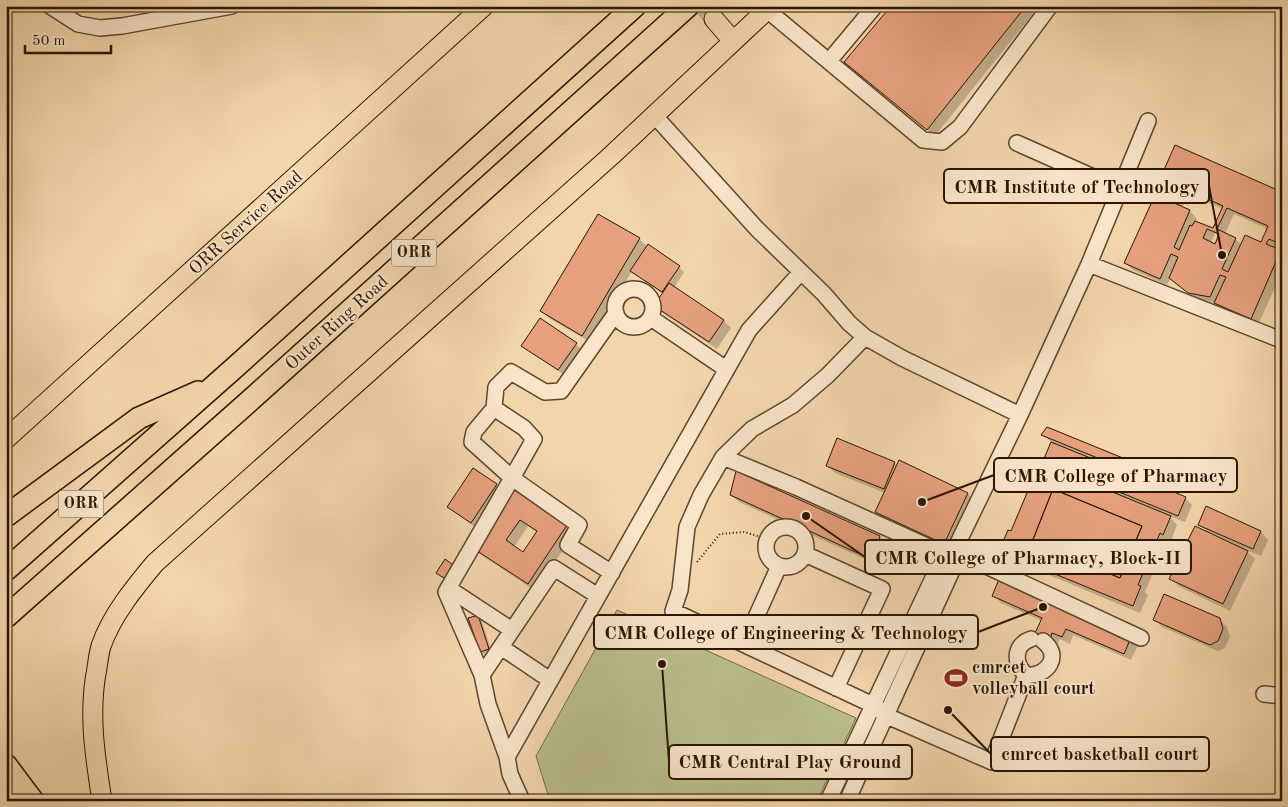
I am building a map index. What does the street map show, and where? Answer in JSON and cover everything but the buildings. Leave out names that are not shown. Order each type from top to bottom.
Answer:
[{"type":"highway","name":"Outer Ring Road","points":[[6,570],[217,383],[635,6]]},
{"type":"highway","name":"Outer Ring Road","points":[[6,617],[255,396],[688,6]]},
{"type":"highway","points":[[6,516],[139,418],[217,383]]},
{"type":"highway","points":[[6,765],[32,801]]},
{"type":"main road","name":"ORR Service Road","points":[[6,439],[484,6]]},
{"type":"main road","points":[[102,801],[92,735],[93,688],[101,646],[116,614],[138,583],[155,563],[518,239],[769,8]]},
{"type":"main road","points":[[714,19],[733,41]]},
{"type":"street","points":[[50,6],[78,24],[100,28],[122,26],[232,6]]},
{"type":"street","points":[[829,61],[875,6]]},
{"type":"street","points":[[769,8],[924,140],[942,142],[960,127],[1050,6]]},
{"type":"street","points":[[654,115],[757,229],[865,337],[902,358],[1020,415]]},
{"type":"street","points":[[828,801],[941,561],[952,554],[1020,415],[1089,264],[1148,121]]},
{"type":"street","points":[[1017,143],[1120,189]]},
{"type":"street","points":[[1089,264],[1281,340]]},
{"type":"street","points":[[507,757],[748,330],[801,272]]},
{"type":"street","points":[[632,289],[642,290],[651,297],[654,307],[651,318],[643,325],[632,327],[622,322],[616,313],[616,302],[622,293],[632,289]]},
{"type":"street","points":[[612,573],[568,545],[579,525],[512,478],[472,442],[474,432],[494,408],[496,387],[511,372],[545,392],[561,390],[616,313]]},
{"type":"street","points":[[651,318],[726,369]]},
{"type":"street","points":[[865,337],[828,375],[793,405],[752,429],[724,457],[701,495],[687,527],[680,590],[673,611],[873,705],[886,716],[992,762],[1026,675]]},
{"type":"street","points":[[494,408],[524,428],[534,439],[446,592],[482,675],[488,704],[507,757],[510,774],[522,801]]},
{"type":"street","points":[[724,457],[952,554],[1141,638]]},
{"type":"street","points":[[784,527],[794,528],[802,535],[806,544],[805,554],[799,563],[789,567],[779,566],[770,560],[766,550],[768,539],[774,531],[784,527]]},
{"type":"street","points":[[561,573],[576,550]]},
{"type":"street","points":[[805,554],[882,589],[836,688]]},
{"type":"street","points":[[847,801],[954,566],[952,554]]},
{"type":"street","points":[[744,644],[779,566]]},
{"type":"street","points":[[482,675],[554,568],[598,596]]},
{"type":"street","points":[[448,588],[512,630]]},
{"type":"street","points":[[1026,640],[1037,640],[1050,648],[1052,654],[1044,672],[1035,676],[1026,675],[1017,664],[1017,658],[1026,640]]},
{"type":"street","points":[[500,647],[550,680]]},
{"type":"street","points":[[1264,694],[1282,696]]},
{"type":"path","points":[[694,566],[720,534],[744,532],[768,539]]},
{"type":"green space","points":[[617,610],[856,718],[817,801],[550,801],[536,756]]},
{"type":"tunnel","points":[[703,6],[714,19]]},
{"type":"place","name":"CMR Institute of Technology","points":[[1222,255]]},
{"type":"place","name":"CMR College of Pharmacy","points":[[922,502]]},
{"type":"place","name":"CMR College of Pharmacy, Block-II","points":[[806,516]]},
{"type":"place","name":"CMR College of Engineering & Technology","points":[[1043,607]]},
{"type":"place","name":"CMR Central Play Ground","points":[[662,664]]},
{"type":"place","name":"cmrcet volleyball court","points":[[956,678]]},
{"type":"place","name":"cmrcet basketball court","points":[[948,710]]}]
